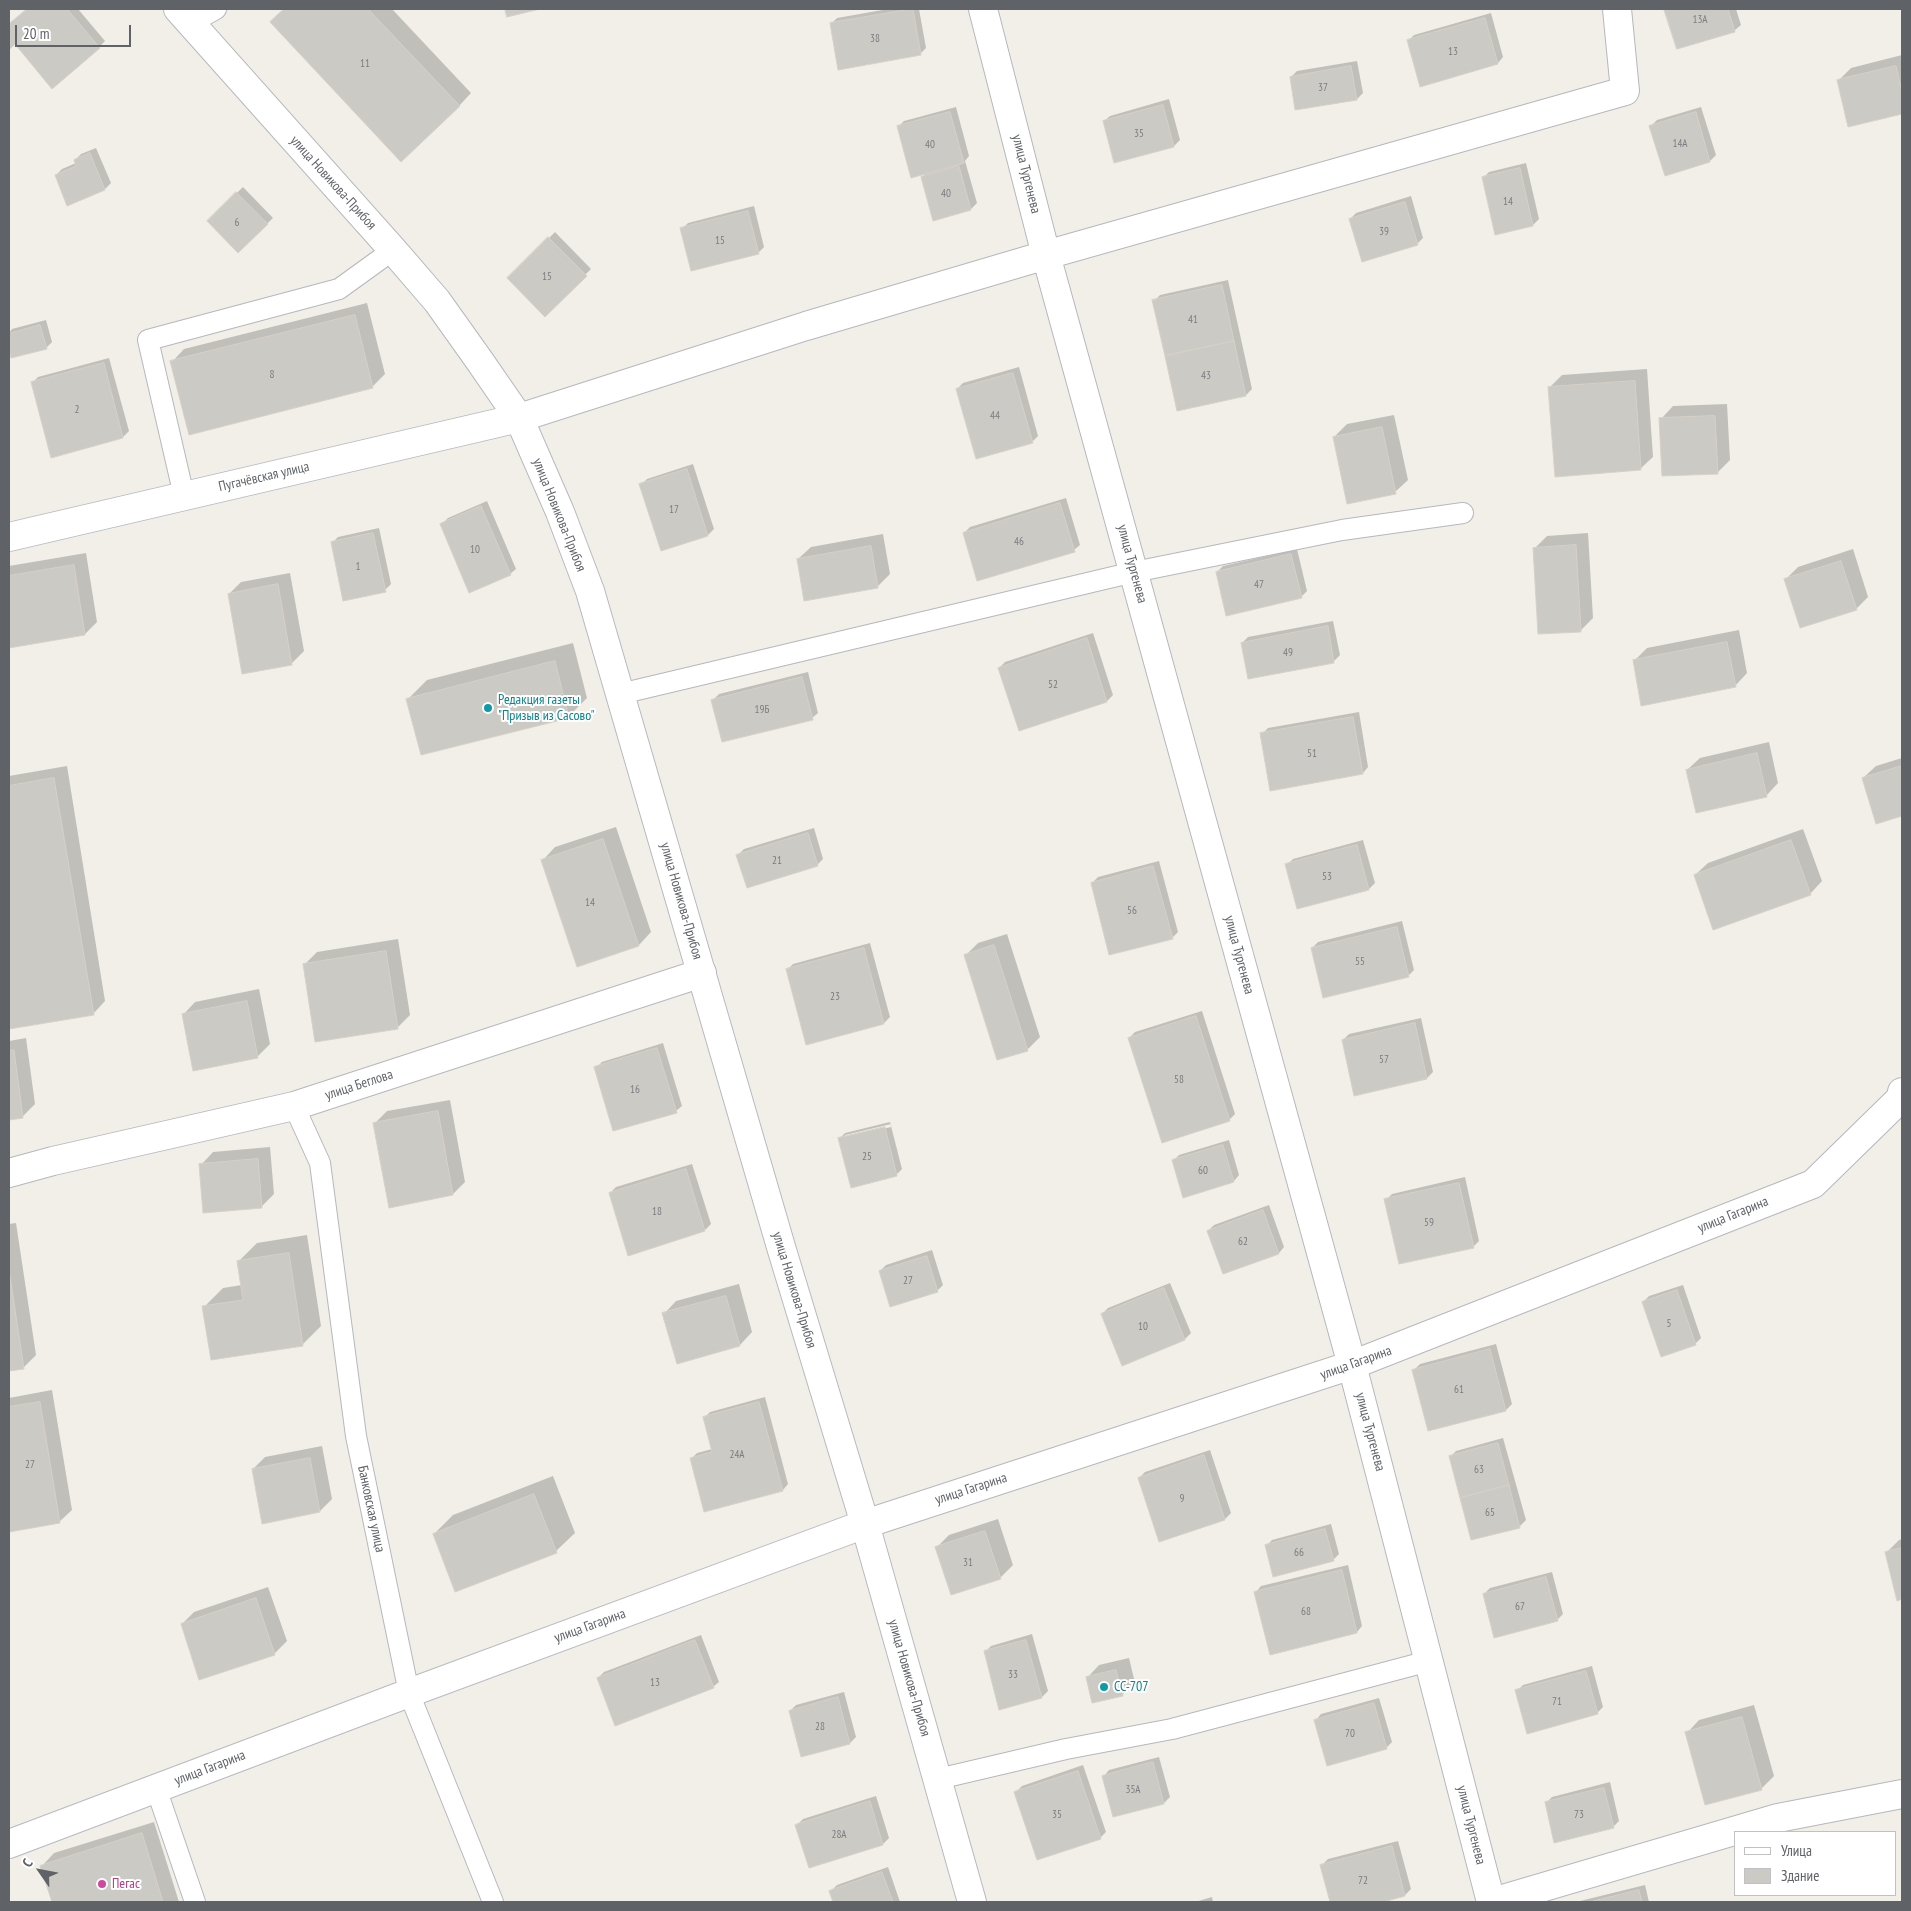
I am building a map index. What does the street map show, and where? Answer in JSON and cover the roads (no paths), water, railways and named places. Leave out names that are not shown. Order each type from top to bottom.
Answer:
[{"type":"street","name":"улица Тургенева","points":[[983,9],[1046,254],[1352,1366],[1492,1902]]},
{"type":"street","name":"Пугачёвская улица","points":[[9,537],[519,418],[806,326],[1046,254],[1625,91],[1617,9]]},
{"type":"street","name":"улица Новикова-Прибоя","points":[[184,16],[394,250],[437,301],[519,418],[560,512],[590,591],[781,1247],[865,1524],[972,1902]]},
{"type":"street","name":"улица Беглова","points":[[9,1173],[294,1106],[702,973]]},
{"type":"street","name":"улица Гагарина","points":[[9,1844],[865,1524],[1352,1366],[1813,1184],[1902,1096]]},
{"type":"street","points":[[1492,1902],[1778,1818],[1902,1794]]},
{"type":"lane","points":[[184,16],[216,9]]},
{"type":"lane","points":[[184,496],[148,340],[339,289],[394,250]]},
{"type":"lane","points":[[620,694],[1134,572],[1342,530],[1463,513]]},
{"type":"lane","name":"Банковская улица","points":[[294,1106],[320,1163],[356,1436],[409,1693],[493,1902]]},
{"type":"lane","points":[[938,1779],[1066,1749],[1172,1729],[1429,1661]]},
{"type":"lane","points":[[156,1788],[195,1902]]},
{"type":"place","name":"Редакция газеты \"Призыв из Сасово\"","points":[[488,708]]},
{"type":"place","name":"СС-707","points":[[1104,1687]]},
{"type":"place","name":"Пегас","points":[[102,1884]]}]
